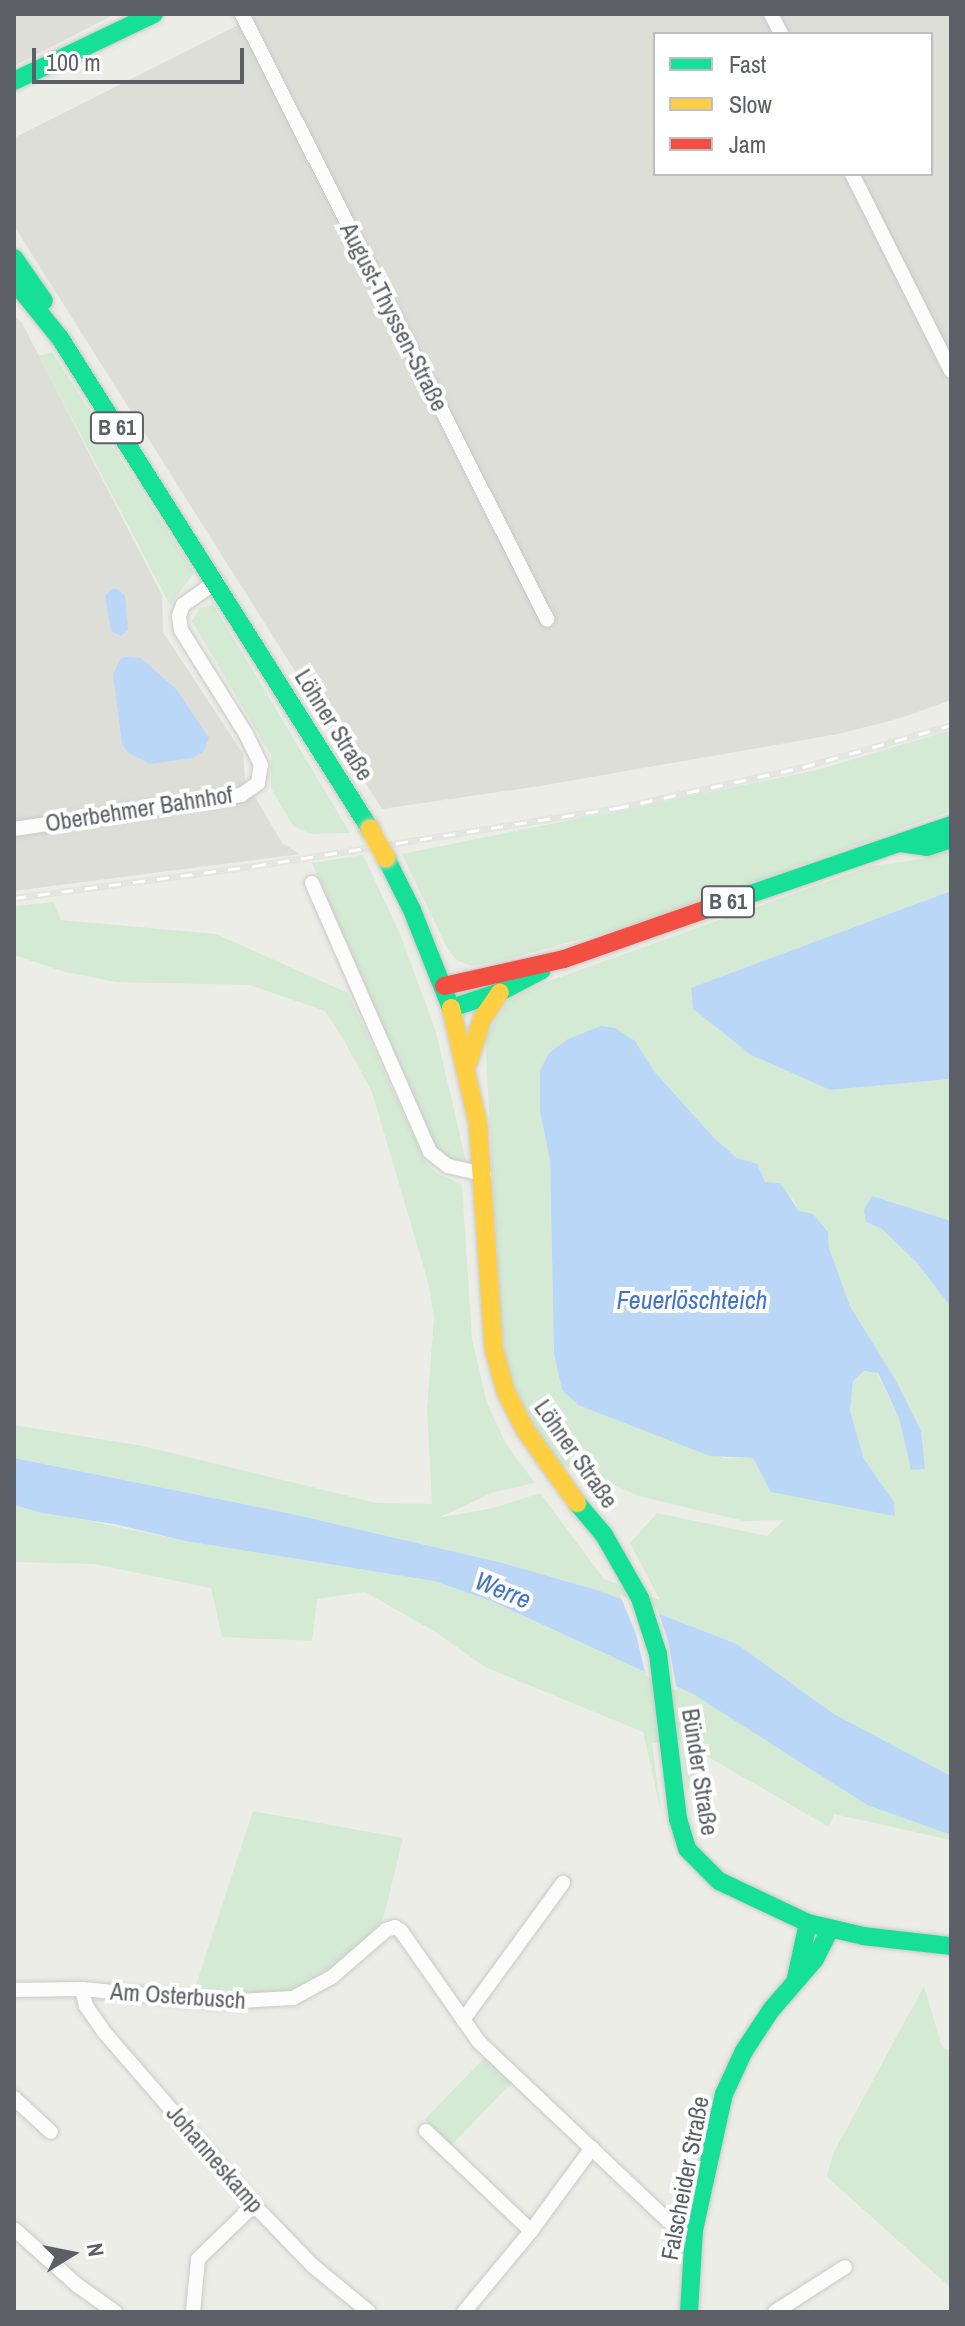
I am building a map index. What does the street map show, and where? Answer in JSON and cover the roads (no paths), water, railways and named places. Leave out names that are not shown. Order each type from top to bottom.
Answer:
[{"type":"main road","points":[[14,81],[154,14]]},
{"type":"main road","name":"Löhner Straße","points":[[14,258],[38,287],[60,338]]},
{"type":"main road","name":"Löhner Straße","points":[[14,281],[60,338],[217,581],[370,829],[412,910],[444,986],[467,1066],[484,1174],[489,1305],[494,1350],[506,1392],[525,1430],[558,1479],[622,1562],[640,1598],[658,1654]]},
{"type":"main road","name":"B 61","points":[[444,986],[564,959],[951,825]]},
{"type":"main road","points":[[900,843],[927,847],[951,839]]},
{"type":"main road","name":"B 61","points":[[451,1008],[500,992],[564,959]]},
{"type":"main road","points":[[467,1066],[479,1027],[500,992]]},
{"type":"main road","name":"Bünder Straße","points":[[658,1654],[680,1827],[687,1849],[697,1863],[731,1887],[808,1923],[830,1929],[951,1946]]},
{"type":"main road","name":"Falscheider Straße","points":[[796,1978],[808,1923]]},
{"type":"main road","name":"Falscheider Straße","points":[[689,2312],[694,2230],[716,2124],[734,2070],[796,1978],[815,1959],[830,1929]]},
{"type":"street","name":"August-Thyssen-Straße","points":[[242,14],[547,619]]},
{"type":"street","points":[[771,14],[780,32]]},
{"type":"street","points":[[853,176],[951,371]]},
{"type":"street","name":"Oberbehmer Bahnhof","points":[[14,829],[241,795],[258,783],[261,765],[246,734],[181,630],[179,616],[183,605],[217,581]]},
{"type":"street","points":[[312,883],[430,1152],[448,1166],[484,1174]]},
{"type":"street","points":[[463,2020],[563,1883]]},
{"type":"street","name":"Am Osterbusch","points":[[14,1990],[82,1989],[219,2002],[293,1998],[332,1977],[395,1927],[401,1931],[479,2042],[668,2221],[694,2230]]},
{"type":"street","name":"Johanneskamp","points":[[82,1989],[86,2006],[104,2032],[254,2205],[313,2266],[369,2312]]},
{"type":"street","points":[[14,2098],[51,2132]]},
{"type":"street","points":[[426,2131],[531,2231]]},
{"type":"street","points":[[464,2312],[531,2231],[592,2148]]},
{"type":"street","points":[[193,2312],[198,2259],[254,2205]]},
{"type":"street","points":[[14,2229],[77,2285],[115,2312]]},
{"type":"street","points":[[775,2312],[845,2267]]},
{"type":"water","points":[[112,589],[118,589],[125,596],[128,630],[121,636],[111,631],[105,596]]},
{"type":"water","points":[[121,658],[141,658],[176,689],[209,738],[204,751],[193,758],[150,764],[127,752],[122,744],[113,674]]},
{"type":"water","points":[[951,891],[951,1079],[830,1090],[751,1055],[693,1009],[691,988]]},
{"type":"water","name":"Feuerlöschteich","points":[[601,1026],[615,1028],[635,1041],[654,1071],[714,1138],[737,1158],[757,1164],[765,1182],[780,1183],[799,1211],[813,1214],[828,1232],[829,1248],[850,1306],[895,1379],[921,1431],[925,1469],[911,1470],[899,1418],[878,1373],[864,1371],[853,1381],[850,1411],[864,1459],[894,1502],[895,1516],[771,1492],[753,1458],[710,1456],[578,1405],[562,1390],[554,1354],[550,1160],[540,1112],[540,1070],[549,1053],[568,1039]]},
{"type":"water","points":[[872,1196],[951,1221],[951,1307],[917,1263],[882,1229],[866,1222],[864,1210]]},
{"type":"water","name":"Werre","points":[[14,1458],[288,1513],[503,1563],[600,1591],[737,1644],[834,1714],[951,1776],[951,1835],[867,1805],[693,1694],[491,1601],[434,1581],[185,1541],[14,1505]]},
{"type":"railway","points":[[14,898],[254,866],[617,808],[803,767],[951,725]]}]
